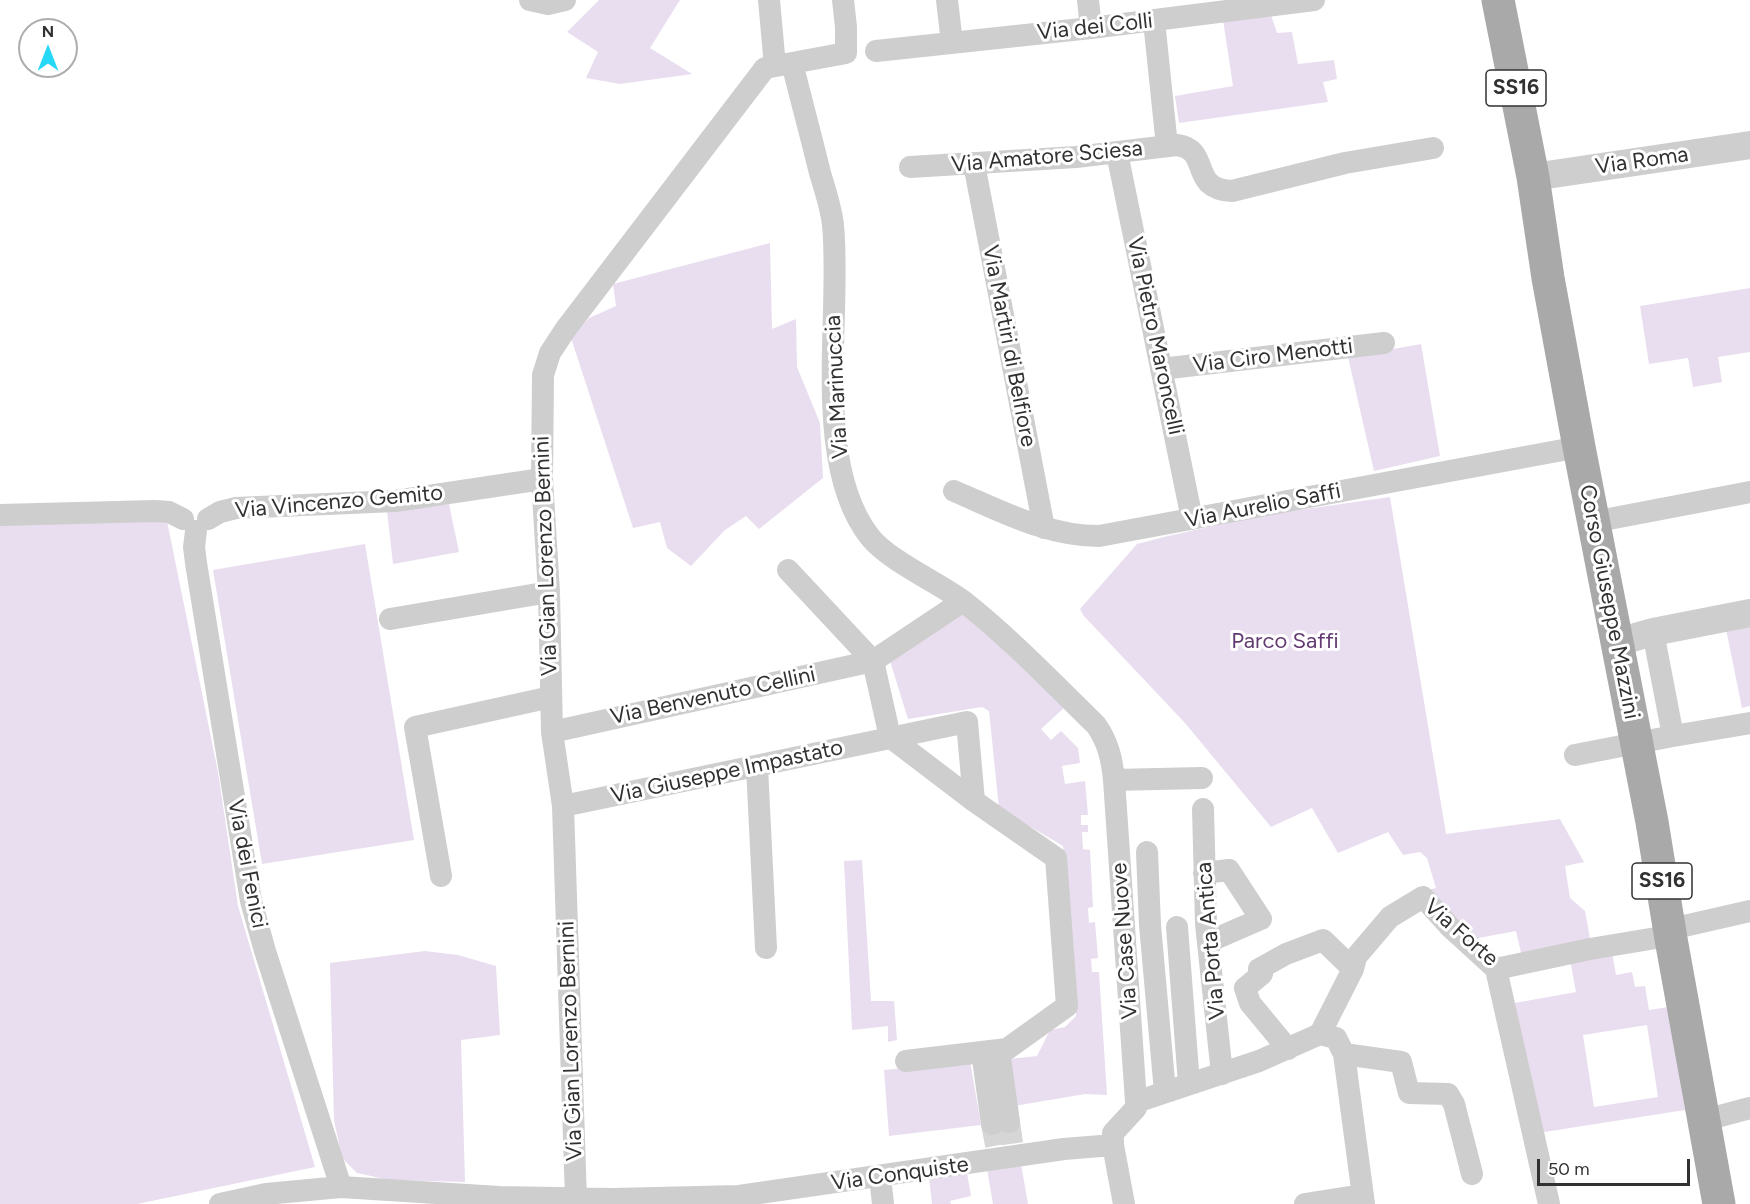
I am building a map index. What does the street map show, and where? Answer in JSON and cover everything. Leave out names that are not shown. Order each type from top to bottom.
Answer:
[{"type":"main road","name":"Corso Giuseppe Mazzini","points":[[1498,0],[1533,177],[1548,278],[1593,522],[1638,744],[1719,1204]]},
{"type":"street","points":[[530,0],[548,4],[565,0]]},
{"type":"street","name":"Via Marinuccia","points":[[769,0],[783,64],[832,213],[835,249],[833,394],[839,460],[847,493],[860,522],[876,543],[963,601],[1096,725],[1106,740],[1114,780]]},
{"type":"street","name":"Via Gian Lorenzo Bernini","points":[[576,1198],[563,806],[552,732],[549,592],[542,479],[542,387],[545,367],[554,346],[765,68],[846,53],[843,0]]},
{"type":"street","points":[[947,0],[952,43]]},
{"type":"street","points":[[1088,0],[1091,28]]},
{"type":"street","name":"Via dei Colli","points":[[876,51],[1154,21],[1282,2],[1314,0]]},
{"type":"street","name":"Via Amatore Sciesa","points":[[910,167],[1117,153],[1167,146],[1154,21]]},
{"type":"street","name":"Via Roma","points":[[1533,177],[1750,145]]},
{"type":"street","points":[[1167,146],[1189,148],[1198,159],[1206,181],[1216,189],[1232,191],[1345,163],[1433,148]]},
{"type":"street","name":"Via Pietro Maroncelli","points":[[1117,153],[1192,519]]},
{"type":"street","name":"Via Martiri di Belfiore","points":[[974,164],[1044,528]]},
{"type":"street","name":"Via Ciro Menotti","points":[[1161,369],[1384,343]]},
{"type":"street","name":"Via Aurelio Saffi","points":[[954,491],[1044,528],[1067,534],[1099,536],[1579,447]]},
{"type":"street","name":"Via Vincenzo Gemito","points":[[196,523],[220,512],[236,508],[394,501],[542,479]]},
{"type":"street","points":[[1593,522],[1750,492]]},
{"type":"street","points":[[0,515],[155,511],[169,512],[196,523]]},
{"type":"street","name":"Via dei Fenici","points":[[196,523],[194,548],[196,563],[251,901],[341,1187]]},
{"type":"street","points":[[788,570],[873,661],[890,738],[974,801],[1056,858],[1067,1006],[1007,1049],[906,1061]]},
{"type":"street","points":[[390,619],[549,592]]},
{"type":"street","name":"Via Benvenuto Cellini","points":[[552,732],[873,661],[963,601]]},
{"type":"street","points":[[1618,642],[1653,632],[1750,614]]},
{"type":"street","points":[[1653,632],[1673,736]]},
{"type":"street","points":[[441,876],[415,727],[551,697]]},
{"type":"street","name":"Via Giuseppe Impastato","points":[[563,806],[967,723],[974,801]]},
{"type":"street","points":[[1575,755],[1750,723]]},
{"type":"street","points":[[758,767],[766,948]]},
{"type":"street","points":[[1114,780],[1202,778]]},
{"type":"street","name":"Via Case Nuove","points":[[1114,780],[1136,1102]]},
{"type":"street","name":"Via Porta Antica","points":[[1203,809],[1208,933],[1222,1074]]},
{"type":"street","points":[[1147,852],[1150,925],[1166,1092]]},
{"type":"street","points":[[1123,926],[1178,927],[1208,933],[1261,919],[1229,870],[1204,873]]},
{"type":"street","name":"Via Forte","points":[[1320,1034],[1353,969],[1356,957],[1390,917],[1423,897],[1450,927],[1496,969],[1662,937],[1750,912]]},
{"type":"street","points":[[1178,927],[1189,1084]]},
{"type":"street","points":[[1288,1049],[1250,1004],[1245,988],[1262,974],[1258,969],[1286,954],[1323,940],[1353,969]]},
{"type":"street","points":[[1496,969],[1549,1204]]},
{"type":"street","points":[[1215,1010],[1250,1004]]},
{"type":"street","points":[[1124,1204],[1113,1145],[1113,1133],[1136,1108],[1136,1102],[1222,1074],[1320,1034],[1336,1038],[1344,1054],[1363,1200],[1305,1204]]},
{"type":"street","points":[[990,1051],[1000,1123]]},
{"type":"street","points":[[1344,1054],[1401,1062],[1409,1093],[1448,1094],[1454,1104],[1472,1174]]},
{"type":"street","points":[[1705,1120],[1750,1108]]},
{"type":"street","name":"Via Conquiste","points":[[220,1204],[266,1194],[341,1187],[498,1200],[576,1198],[604,1201],[739,1196],[1064,1149],[1113,1145]]},
{"type":"street","points":[[880,1176],[883,1204]]},
{"type":"green space","points":[[599,0],[680,0],[650,48],[692,74],[620,84],[586,78],[598,52],[567,32]]},
{"type":"green space","points":[[1268,6],[1277,33],[1292,32],[1298,64],[1334,60],[1337,79],[1323,82],[1328,102],[1179,123],[1175,96],[1233,86],[1222,13]]},
{"type":"green space","points":[[770,243],[772,329],[796,319],[797,367],[820,423],[823,478],[759,529],[746,516],[725,530],[691,566],[667,548],[660,522],[633,528],[571,338],[589,318],[616,306],[613,284]]},
{"type":"green space","points":[[1750,288],[1750,352],[1718,357],[1722,382],[1693,387],[1688,358],[1649,364],[1640,306]]},
{"type":"green space","points":[[1421,344],[1440,456],[1374,471],[1348,357]]},
{"type":"green space","name":"Parco Saffi","points":[[1390,497],[1446,834],[1560,819],[1584,862],[1565,866],[1570,898],[1585,911],[1591,944],[1522,957],[1516,931],[1473,939],[1427,890],[1436,888],[1427,858],[1420,852],[1403,855],[1388,832],[1338,853],[1312,808],[1271,827],[1185,723],[1083,615],[1080,609],[1137,544],[1258,516]]},
{"type":"green space","points":[[449,504],[459,552],[393,564],[387,511]]},
{"type":"green space","points":[[167,521],[218,772],[238,906],[315,1167],[137,1204],[0,1204],[0,523]]},
{"type":"green space","points":[[365,544],[414,840],[262,864],[213,570]]},
{"type":"green space","points":[[966,608],[1065,707],[1041,729],[1051,740],[1061,731],[1078,748],[1080,763],[1062,766],[1065,784],[1085,781],[1088,815],[1081,815],[1081,825],[1088,825],[1088,832],[1082,832],[1083,849],[1090,850],[1093,907],[1088,908],[1089,923],[1095,922],[1098,958],[1091,959],[1092,972],[1099,972],[1107,1095],[1085,1094],[1014,1106],[1009,1059],[1037,1056],[1050,1030],[1065,1027],[1076,1016],[1063,846],[999,808],[989,711],[982,707],[908,719],[890,661]]},
{"type":"green space","points":[[1750,624],[1750,706],[1742,708],[1726,629]]},
{"type":"green space","points":[[862,860],[871,1001],[894,1001],[897,1040],[888,1042],[888,1026],[852,1030],[844,861]]},
{"type":"green space","points":[[425,951],[458,955],[496,966],[500,1035],[461,1040],[465,1182],[389,1180],[357,1173],[342,1158],[334,1120],[330,963]]},
{"type":"green space","points":[[1612,952],[1616,975],[1632,972],[1635,987],[1645,986],[1649,1010],[1668,1007],[1685,1110],[1538,1133],[1509,1004],[1576,992],[1570,960]],"holes":[[[1647,1025],[1658,1097],[1594,1107],[1583,1035]]]},
{"type":"green space","points":[[970,1061],[981,1125],[889,1136],[884,1070]]},
{"type":"green space","points":[[1021,1164],[1028,1204],[993,1204],[987,1169]]},
{"type":"green space","points":[[967,1173],[971,1196],[950,1201],[951,1204],[932,1204],[929,1177]]},
{"type":"tunnel","points":[[1009,1122],[1014,1157]]},
{"type":"tunnel","points":[[992,1124],[999,1160]]}]
